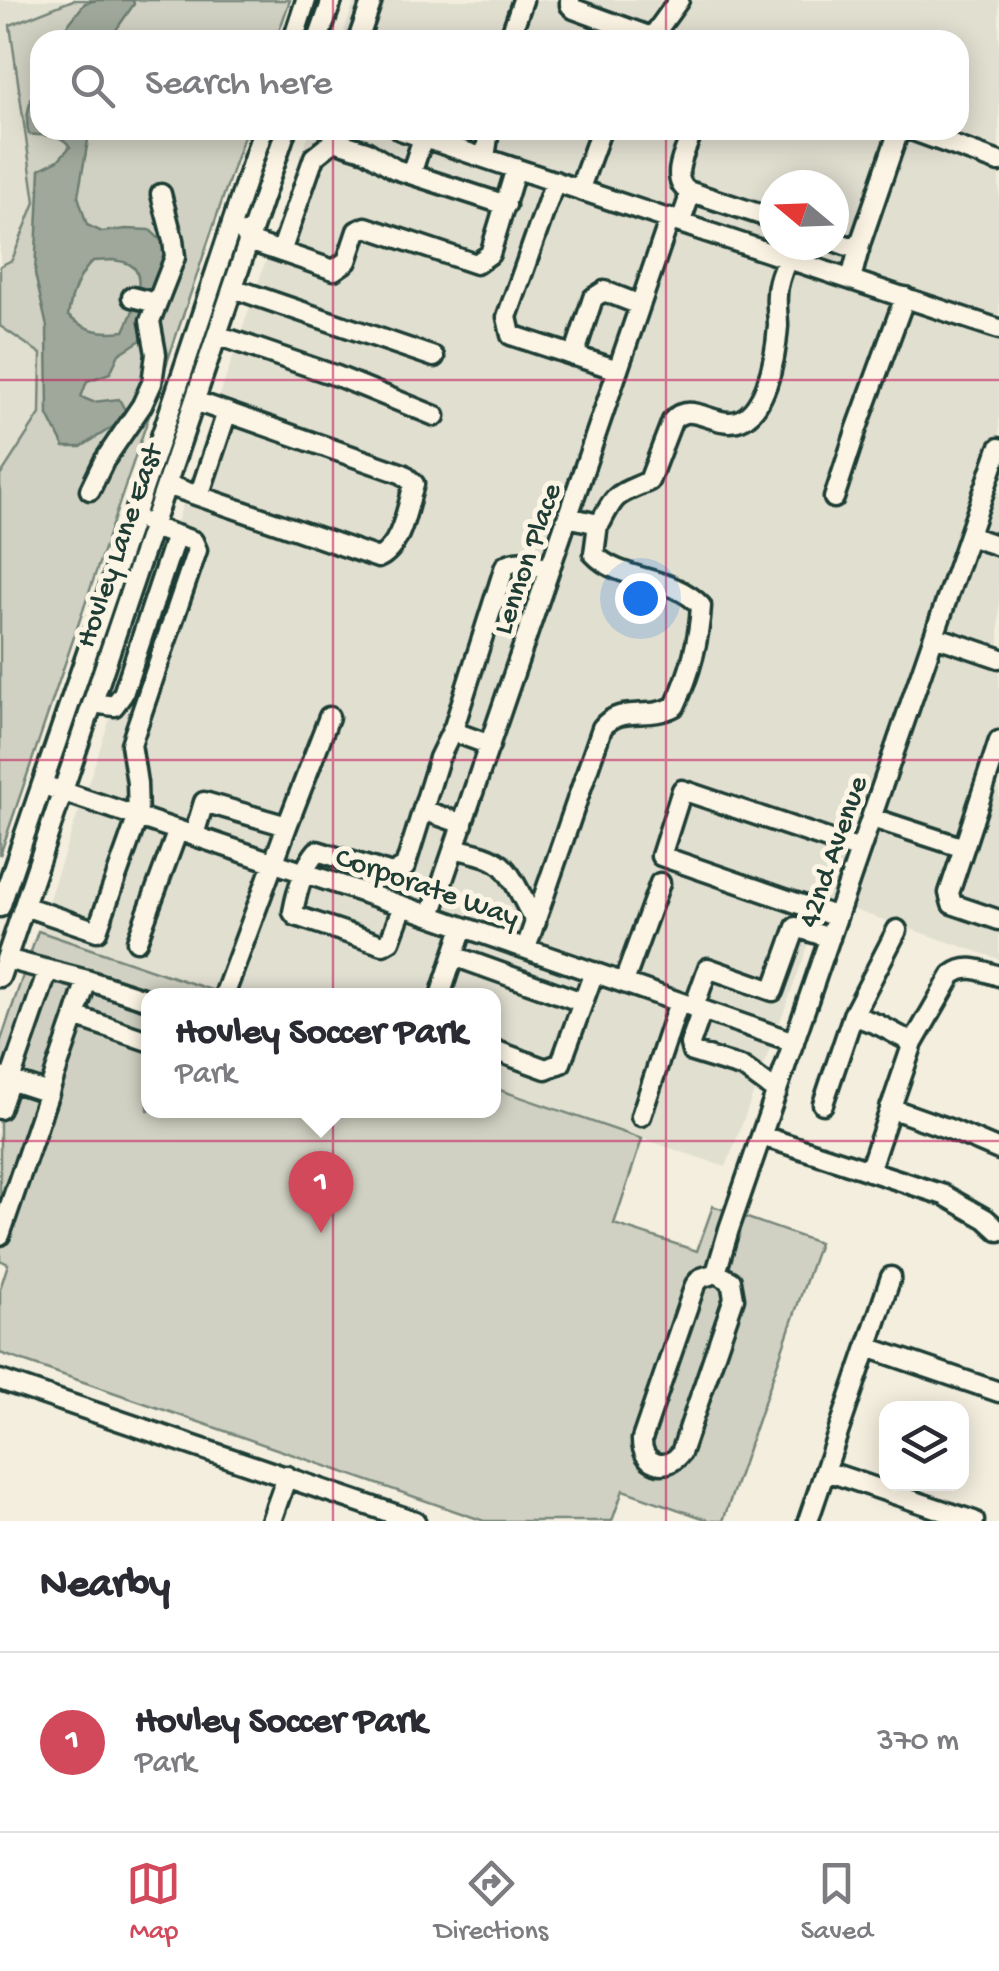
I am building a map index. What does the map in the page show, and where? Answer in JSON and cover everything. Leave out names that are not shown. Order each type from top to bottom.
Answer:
[{"type":"street","points":[[296,30],[306,0]]},
{"type":"street","points":[[322,30],[332,0]]},
{"type":"street","points":[[362,30],[372,0]]},
{"type":"street","points":[[512,30],[523,0]]},
{"type":"street","points":[[570,0],[574,9],[628,30]]},
{"type":"street","points":[[656,30],[674,1]]},
{"type":"street","name":"Hovley Lane East","points":[[0,906],[260,140]]},
{"type":"street","name":"Hovley Lane East","points":[[3,968],[283,140]]},
{"type":"street","points":[[281,252],[314,157],[334,140],[366,151],[395,168],[506,205]]},
{"type":"street","points":[[411,174],[422,140]]},
{"type":"street","points":[[429,140],[759,247]]},
{"type":"street","points":[[486,158],[488,140]]},
{"type":"street","points":[[580,188],[597,140]]},
{"type":"street","name":"Lennon Place","points":[[431,916],[640,305],[688,201],[688,191],[678,180],[690,140]]},
{"type":"street","points":[[852,279],[896,140]]},
{"type":"street","points":[[938,140],[999,162]]},
{"type":"street","points":[[252,163],[245,237],[334,270],[346,261],[357,231],[366,227],[476,264],[490,254],[516,168]]},
{"type":"street","points":[[556,181],[507,317],[511,335],[618,370]]},
{"type":"street","points":[[688,191],[759,214]]},
{"type":"street","points":[[90,490],[152,383],[156,354],[150,321],[175,257],[162,194]]},
{"type":"street","points":[[849,246],[859,250]]},
{"type":"street","points":[[526,948],[602,728],[618,714],[656,714],[675,706],[699,633],[701,606],[692,596],[602,562],[594,554],[598,524],[615,497],[627,488],[649,481],[672,421],[679,413],[686,411],[726,423],[750,416],[760,402],[773,362],[778,322],[776,293],[787,260]]},
{"type":"street","points":[[797,260],[999,328]]},
{"type":"street","points":[[233,288],[434,357]]},
{"type":"street","points":[[574,356],[593,298],[604,291],[640,305]]},
{"type":"street","points":[[132,296],[156,303]]},
{"type":"street","points":[[834,498],[905,297]]},
{"type":"street","points":[[217,335],[337,376],[435,416]]},
{"type":"street","points":[[166,484],[378,558],[388,553],[402,524],[414,484],[404,474],[195,401]]},
{"type":"street","points":[[199,496],[226,412]]},
{"type":"street","points":[[24,906],[97,932],[138,816],[130,744],[197,550],[194,541],[152,527],[146,520],[162,434]]},
{"type":"street","name":"42nd Avenue","points":[[716,1273],[934,636],[995,474],[999,448]]},
{"type":"street","points":[[568,517],[598,524]]},
{"type":"street","points":[[93,703],[114,706],[123,694],[176,535]]},
{"type":"street","points":[[969,536],[999,546]]},
{"type":"street","points":[[403,906],[390,941],[383,945],[293,912],[305,872],[317,850],[392,874],[406,867],[505,566],[513,560],[549,570]]},
{"type":"street","points":[[934,636],[999,658]]},
{"type":"street","points":[[227,988],[329,717]]},
{"type":"street","points":[[454,726],[457,733],[490,745]]},
{"type":"street","points":[[999,741],[949,894],[952,904],[999,920]]},
{"type":"street","name":"Corporate Way","points":[[42,784],[794,1042]]},
{"type":"street","points":[[837,917],[661,856],[682,790],[860,850]]},
{"type":"street","points":[[138,941],[186,832],[204,802],[287,826]]},
{"type":"street","points":[[423,810],[463,824]]},
{"type":"street","points":[[872,818],[964,848]]},
{"type":"street","points":[[454,848],[502,866],[536,922]]},
{"type":"street","points":[[624,982],[660,883]]},
{"type":"street","points":[[443,988],[464,926]]},
{"type":"street","points":[[641,1116],[708,968],[773,991],[796,927],[830,938]]},
{"type":"street","points":[[823,1104],[853,1015],[897,930]]},
{"type":"street","points":[[454,956],[582,1002]]},
{"type":"street","points":[[3,968],[48,970],[141,998]]},
{"type":"street","points":[[869,1171],[912,1043],[952,975],[960,968],[972,968],[999,976]]},
{"type":"street","points":[[0,1109],[5,1078],[48,970]]},
{"type":"street","points":[[501,1053],[546,1069],[561,1063],[594,972]]},
{"type":"street","points":[[0,1235],[87,980]]},
{"type":"street","points":[[692,1006],[692,1052],[744,1068],[777,1092]]},
{"type":"street","points":[[853,1015],[912,1043]]},
{"type":"street","points":[[75,1016],[141,1039]]},
{"type":"street","points":[[5,1078],[49,1093]]},
{"type":"street","points":[[890,1108],[999,1150]]},
{"type":"street","points":[[762,1136],[944,1196],[986,1219],[999,1231]]},
{"type":"street","points":[[716,1273],[731,1282],[734,1289],[728,1316],[681,1453],[668,1464],[653,1462],[642,1448],[642,1439],[695,1285],[701,1278],[716,1273]]},
{"type":"street","points":[[808,1521],[891,1277]]},
{"type":"street","points":[[867,1348],[999,1392]]},
{"type":"street","points":[[0,1380],[416,1521]]},
{"type":"street","points":[[826,1471],[974,1521]]},
{"type":"street","points":[[272,1521],[287,1476]]},
{"type":"shaded area","points":[[0,0],[73,0],[10,26],[35,202],[12,260],[0,266]]},
{"type":"shaded area","points":[[73,0],[290,0],[280,30],[30,30],[30,140],[243,140],[0,855],[0,476],[40,414],[41,354],[0,326],[0,266],[12,260],[35,202],[10,25]]},
{"type":"shaded area","points":[[133,0],[134,4],[116,30],[64,30],[85,3]]},
{"type":"shaded area","points":[[355,0],[999,0],[999,959],[825,900],[726,1167],[501,1090],[501,988],[205,988],[38,931],[307,140],[969,140],[969,30],[344,30]]},
{"type":"shaded area","points":[[62,140],[88,140],[78,196],[87,225],[102,232],[150,230],[165,244],[166,252],[165,264],[150,297],[141,340],[119,354],[110,373],[87,381],[81,397],[93,402],[119,399],[125,410],[117,424],[81,447],[64,447],[48,415],[47,327],[35,274],[40,169],[58,160],[70,147]],"holes":[[[93,261],[129,264],[135,269],[138,286],[124,331],[101,332],[68,316],[76,286]]]},
{"type":"shaded area","points":[[0,326],[41,354],[40,414],[0,476]]},
{"type":"shaded area","points":[[38,931],[205,988],[141,988],[141,1118],[501,1118],[501,1090],[642,1139],[614,1224],[697,1251],[713,1206],[819,1243],[723,1521],[711,1521],[623,1490],[612,1521],[484,1521],[0,1353],[0,1289],[8,1264],[0,1260],[0,1043]]},
{"type":"place","name":"Hovley Soccer Park","points":[[321,1233]]}]
